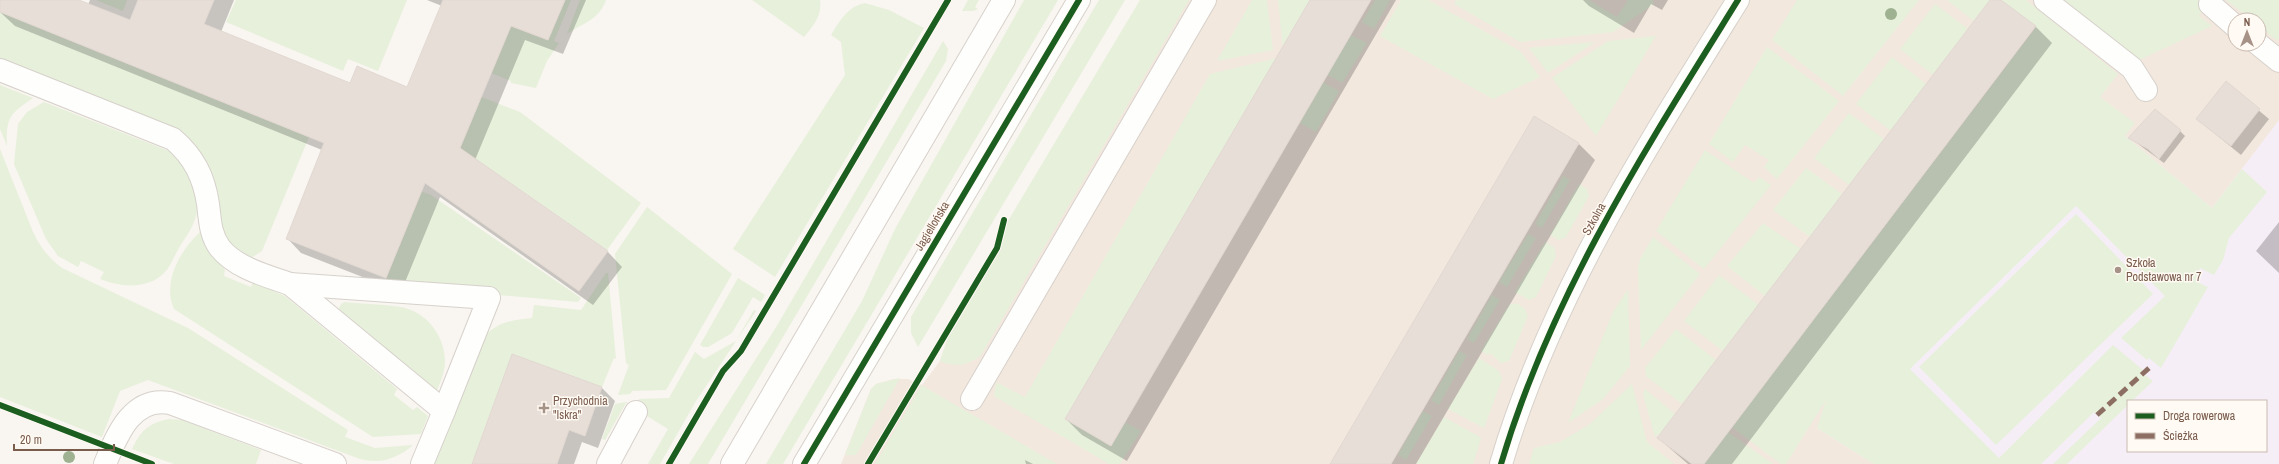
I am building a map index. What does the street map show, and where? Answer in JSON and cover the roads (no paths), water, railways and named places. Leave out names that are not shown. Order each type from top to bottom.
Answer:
[{"type":"street","points":[[732,464],[1004,0]]},
{"type":"street","name":"Jagiellońska","points":[[804,464],[1079,0]]},
{"type":"street","points":[[972,400],[1205,0]]},
{"type":"street","name":"Szkolna","points":[[1501,464],[1520,403],[1545,344],[1598,233],[1738,0]]},
{"type":"street","points":[[2045,0],[2132,68],[2146,90]]},
{"type":"street","points":[[2210,4],[2227,19]]},
{"type":"street","points":[[2267,51],[2279,61]]},
{"type":"street","points":[[0,70],[173,139],[187,152],[198,168],[205,188],[213,236],[220,248],[233,259],[260,274],[290,284],[489,298],[422,464]]},
{"type":"street","points":[[290,284],[444,411]]},
{"type":"street","points":[[105,464],[126,418],[147,405],[158,401],[170,403],[336,464]]},
{"type":"street","points":[[608,464],[636,412]]},
{"type":"place","name":"Szkoła Podstawowa nr 7","points":[[2118,270]]},
{"type":"place","name":"Przychodnia \"Iskra\"","points":[[544,408]]}]
